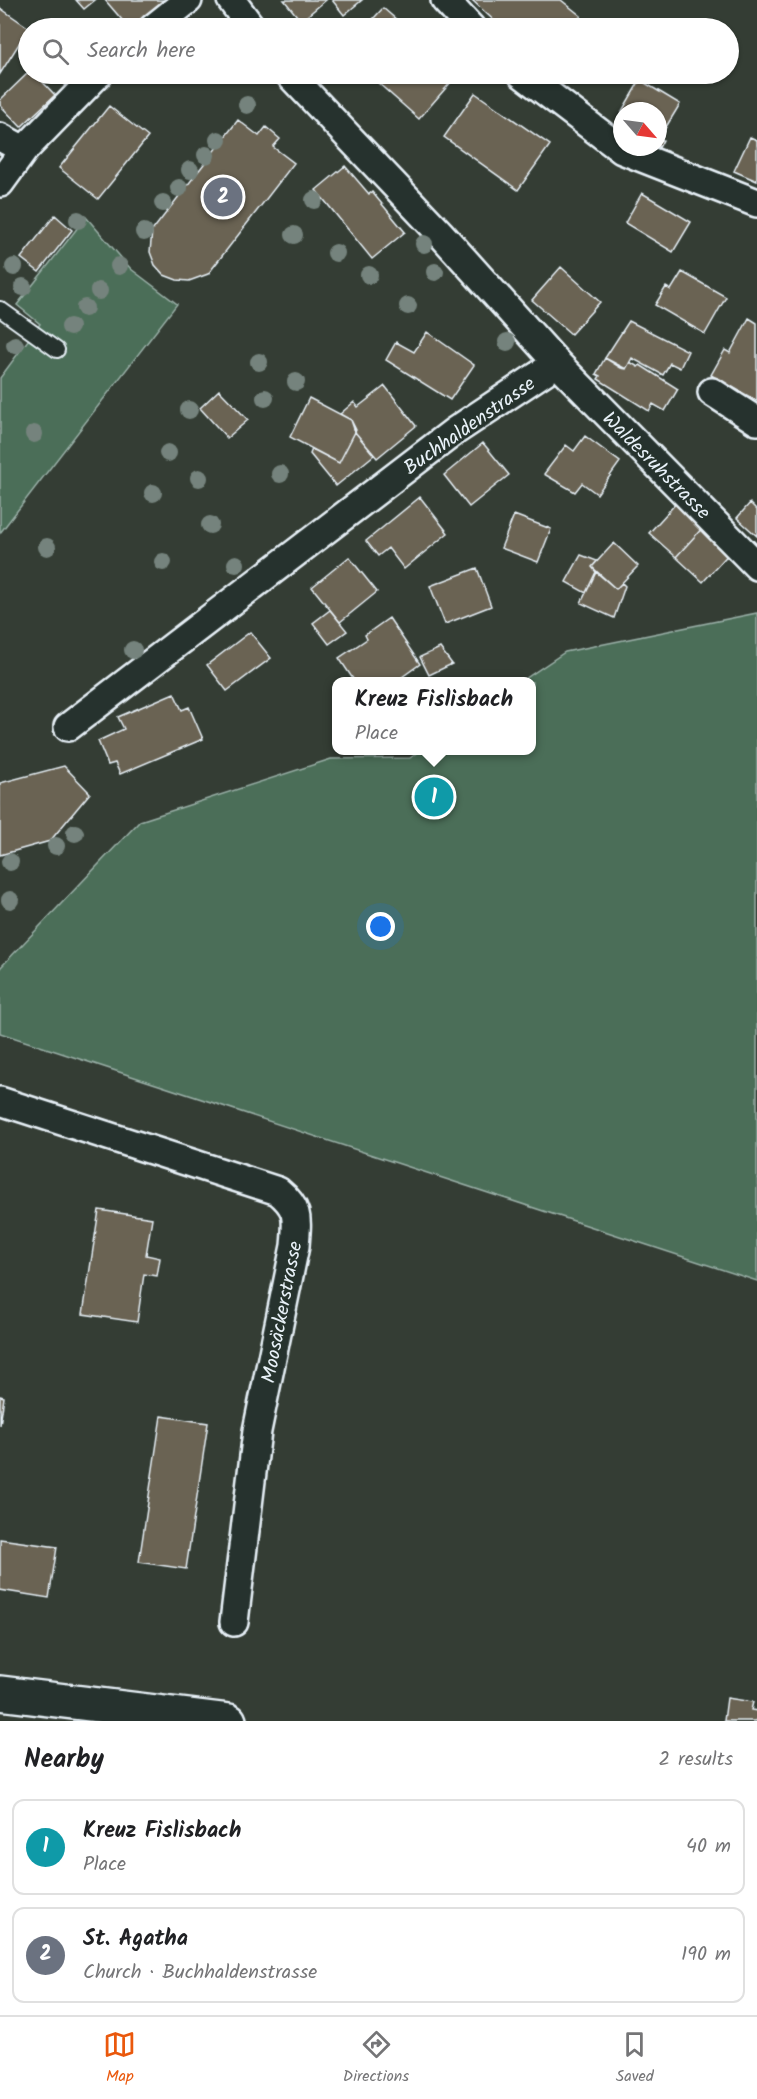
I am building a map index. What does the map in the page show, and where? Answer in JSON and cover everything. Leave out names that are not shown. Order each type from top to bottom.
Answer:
[{"type":"main road","points":[[0,1694],[229,1721]]},
{"type":"street","points":[[166,18],[188,0]]},
{"type":"street","points":[[231,0],[244,18]]},
{"type":"street","points":[[445,0],[462,18]]},
{"type":"street","points":[[0,183],[24,150],[88,84]]},
{"type":"street","name":"Buchhaldenstrasse","points":[[68,727],[455,431],[557,363],[440,233],[298,84]]},
{"type":"street","points":[[535,84],[622,150],[757,203]]},
{"type":"street","points":[[0,137],[24,150]]},
{"type":"street","name":"Waldesruhstrasse","points":[[557,363],[757,566]]},
{"type":"street","points":[[712,392],[757,421]]},
{"type":"street","name":"Moosäckerstrasse","points":[[0,1101],[278,1191],[291,1202],[298,1217],[295,1246],[257,1431],[234,1622]]},
{"type":"lane","points":[[0,309],[57,350]]},
{"type":"green space","points":[[86,217],[131,269],[177,304],[0,533],[0,378],[40,324],[17,305]]},
{"type":"green space","points":[[757,613],[757,1281],[0,1033],[0,968],[140,821],[331,759],[410,758],[414,755],[536,755],[536,677],[528,677],[565,652]]},
{"type":"building","points":[[76,0],[95,0],[84,9]]},
{"type":"building","points":[[105,0],[167,0],[145,18],[120,18]]},
{"type":"building","points":[[284,0],[326,0],[305,18],[299,18]]},
{"type":"building","points":[[332,0],[362,0],[344,15]]},
{"type":"building","points":[[472,0],[561,0],[581,16],[579,18],[491,18]]},
{"type":"building","points":[[0,8],[18,20],[18,45],[0,74]]},
{"type":"building","points":[[383,8],[394,18],[374,18]]},
{"type":"building","points":[[18,83],[45,84],[55,95],[21,127],[0,105],[0,100]]},
{"type":"building","points":[[379,84],[449,84],[419,119]]},
{"type":"building","points":[[638,84],[647,84],[680,104],[667,125],[667,102],[627,102]]},
{"type":"building","points":[[475,93],[550,145],[518,190],[444,137]]},
{"type":"building","points":[[109,106],[148,137],[98,199],[59,168]]},
{"type":"building","points":[[238,120],[259,136],[266,127],[280,139],[273,147],[294,163],[208,274],[189,281],[177,280],[164,275],[155,265],[150,252],[152,231]]},
{"type":"building","points":[[750,137],[757,140],[757,181],[734,171]]},
{"type":"building","points":[[345,166],[369,194],[372,192],[405,232],[372,259],[316,190]]},
{"type":"building","points":[[642,193],[691,222],[673,252],[625,223]]},
{"type":"building","points":[[55,215],[72,230],[39,272],[21,258]]},
{"type":"building","points":[[561,267],[600,302],[571,334],[532,300]]},
{"type":"building","points":[[682,272],[726,297],[705,334],[655,305],[666,287],[671,290]]},
{"type":"building","points":[[749,318],[757,323],[757,401],[711,375],[725,350],[730,353]]},
{"type":"building","points":[[629,321],[688,351],[680,368],[670,363],[663,375],[632,358],[626,369],[605,358]]},
{"type":"building","points":[[427,332],[474,365],[450,400],[386,360],[396,342],[414,352]]},
{"type":"building","points":[[605,358],[626,369],[630,362],[638,367],[640,365],[678,389],[665,411],[653,404],[649,411],[598,379],[600,376],[596,374]]},
{"type":"building","points":[[385,386],[416,426],[377,458],[355,432],[351,420],[340,414],[354,402],[358,407]]},
{"type":"building","points":[[219,390],[248,420],[227,438],[200,408]]},
{"type":"building","points":[[309,398],[351,420],[356,430],[339,463],[290,437]]},
{"type":"building","points":[[355,432],[374,455],[336,486],[310,454],[312,449],[339,463]]},
{"type":"building","points":[[585,436],[620,462],[597,494],[582,483],[575,492],[544,474],[566,445],[574,451]]},
{"type":"building","points":[[483,443],[509,475],[469,507],[444,475]]},
{"type":"building","points":[[420,497],[448,533],[404,569],[388,548],[378,556],[366,541]]},
{"type":"building","points":[[679,500],[706,524],[676,557],[649,533]]},
{"type":"building","points":[[750,503],[757,510],[757,536],[737,518]]},
{"type":"building","points":[[514,515],[551,529],[538,562],[501,548]]},
{"type":"building","points":[[706,524],[733,549],[703,582],[676,557]]},
{"type":"building","points":[[614,543],[638,566],[616,589],[592,567]]},
{"type":"building","points":[[581,555],[597,561],[592,567],[596,572],[586,593],[566,582]]},
{"type":"building","points":[[349,557],[377,592],[340,622],[312,587]]},
{"type":"building","points":[[477,568],[491,606],[445,624],[430,586]]},
{"type":"building","points":[[596,572],[616,589],[622,583],[625,586],[614,618],[581,603]]},
{"type":"building","points":[[330,610],[347,631],[329,644],[313,623]]},
{"type":"building","points":[[389,618],[420,664],[402,677],[352,677],[339,658],[367,639],[365,635]]},
{"type":"building","points":[[250,632],[271,658],[227,691],[207,665]]},
{"type":"building","points":[[440,648],[452,664],[429,675],[420,657]]},
{"type":"building","points":[[174,693],[182,710],[189,707],[203,739],[120,774],[115,763],[108,765],[98,741],[124,729],[118,717]]},
{"type":"building","points":[[64,766],[90,793],[50,841],[0,855],[0,783]]},
{"type":"building","points":[[99,1210],[152,1218],[146,1255],[160,1258],[157,1276],[144,1274],[137,1322],[83,1314]]},
{"type":"building","points":[[0,1396],[4,1397],[0,1425]]},
{"type":"building","points":[[161,1416],[208,1423],[186,1569],[139,1562]]},
{"type":"building","points":[[0,1539],[57,1547],[49,1598],[0,1590]]},
{"type":"building","points":[[727,1698],[753,1702],[751,1710],[757,1711],[757,1721],[724,1721]]},
{"type":"place","name":"St. Agatha","points":[[223,197]]},
{"type":"place","name":"Kreuz Fislisbach","points":[[434,797]]}]
